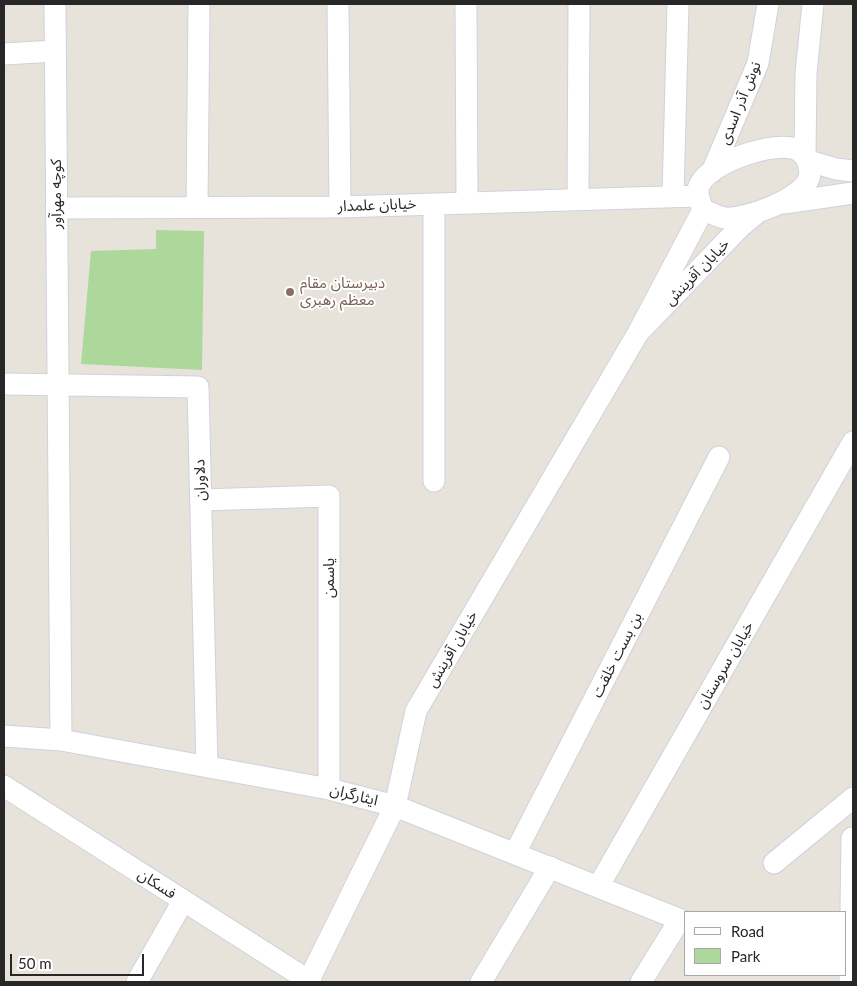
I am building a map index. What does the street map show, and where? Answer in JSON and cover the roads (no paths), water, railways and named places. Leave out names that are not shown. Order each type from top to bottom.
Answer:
[{"type":"street","name":"کوچه مهرآور","points":[[55,4],[61,740]]},
{"type":"street","points":[[197,208],[199,4]]},
{"type":"street","points":[[338,4],[340,207]]},
{"type":"street","points":[[466,4],[467,203]]},
{"type":"street","points":[[578,4],[578,198]]},
{"type":"street","points":[[672,196],[678,4]]},
{"type":"street","name":"نوش آذر اسدی","points":[[712,172],[758,63],[768,4]]},
{"type":"street","points":[[779,204],[801,188],[809,178],[806,73],[813,4]]},
{"type":"street","points":[[4,54],[55,51]]},
{"type":"street","points":[[712,172],[738,157],[767,149],[795,149],[807,159],[836,169],[853,171]]},
{"type":"street","name":"خیابان آفرینش","points":[[309,982],[395,806],[416,711],[638,333],[700,203],[700,183],[712,172]]},
{"type":"street","points":[[758,212],[779,204],[853,193]]},
{"type":"street","name":"خیابان علمدار","points":[[56,208],[340,207],[672,196],[700,203],[725,218],[758,212]]},
{"type":"street","points":[[434,204],[434,481]]},
{"type":"street","name":"خیابان آفرینش","points":[[638,333],[740,227],[758,212]]},
{"type":"street","name":"دلاوران","points":[[4,384],[198,387],[207,767]]},
{"type":"street","name":"خیابان سروستان","points":[[598,887],[853,442]]},
{"type":"street","name":"بن بست خلقت","points":[[515,853],[720,458]]},
{"type":"street","name":"یاسمن","points":[[200,500],[329,496],[329,789]]},
{"type":"street","name":"ایثارگران","points":[[4,736],[61,740],[329,789],[395,806],[682,921]]},
{"type":"street","name":"فسکان","points":[[4,786],[309,982]]},
{"type":"street","points":[[774,863],[853,798]]},
{"type":"street","points":[[850,982],[852,838]]},
{"type":"street","points":[[481,982],[550,868]]},
{"type":"street","points":[[137,982],[183,900]]},
{"type":"street","points":[[641,982],[682,921]]},
{"type":"place","name":"دبیرستان مقام معظم رهبری","points":[[290,292]]}]
